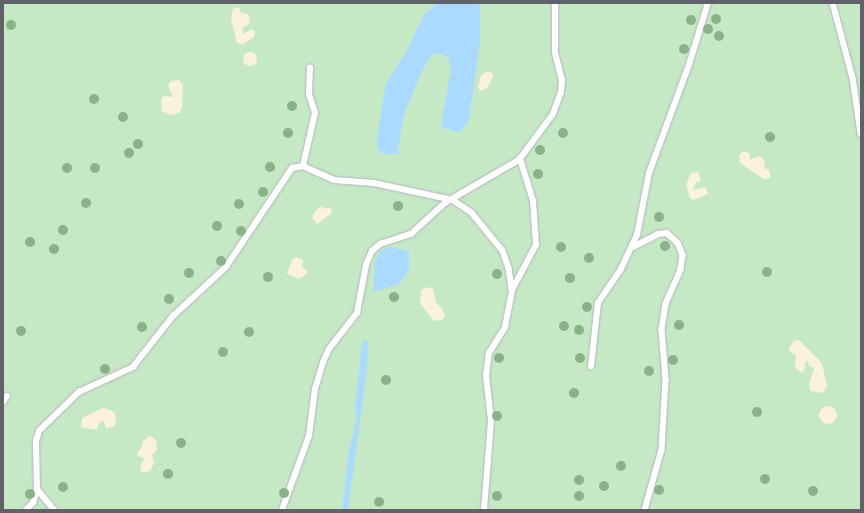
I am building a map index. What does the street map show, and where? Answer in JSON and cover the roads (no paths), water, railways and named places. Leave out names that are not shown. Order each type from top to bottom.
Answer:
[{"type":"lane","points":[[282,510],[309,436],[315,389],[323,362],[329,349],[357,313],[366,265],[372,251],[380,244],[411,234],[436,210],[453,200],[482,179],[520,158],[553,114],[561,92],[561,74],[555,53],[555,3]]},
{"type":"lane","points":[[591,367],[598,303],[613,282],[632,247],[642,215],[649,173],[689,65],[708,3]]},
{"type":"lane","points":[[833,3],[853,78],[861,133]]},
{"type":"lane","points":[[303,166],[315,113],[309,95],[310,68]]},
{"type":"lane","points":[[484,510],[491,421],[487,367],[489,353],[505,327],[512,290],[536,245],[533,201],[520,158]]},
{"type":"lane","points":[[26,510],[33,503],[37,490],[36,441],[39,431],[79,392],[133,367],[172,316],[226,267],[292,168],[303,166],[334,180],[374,183],[453,200],[472,213],[504,251],[509,268],[512,290]]},
{"type":"lane","points":[[632,247],[651,236],[667,233],[678,243],[683,256],[681,270],[666,304],[662,330],[666,380],[662,450],[645,510]]},
{"type":"lane","points":[[3,402],[7,396]]},
{"type":"lane","points":[[37,490],[54,510]]},
{"type":"water","points":[[437,3],[480,3],[480,43],[469,120],[462,130],[457,132],[445,129],[441,125],[451,70],[448,57],[436,53],[430,57],[422,71],[406,109],[402,123],[398,154],[383,154],[378,150],[377,139],[386,83],[406,52],[424,15]]},
{"type":"water","points":[[388,247],[409,251],[409,270],[399,284],[373,292],[375,261],[381,251]]},
{"type":"water","points":[[365,340],[368,342],[367,369],[348,510],[342,510],[349,451],[357,417],[355,409],[362,342]]}]
